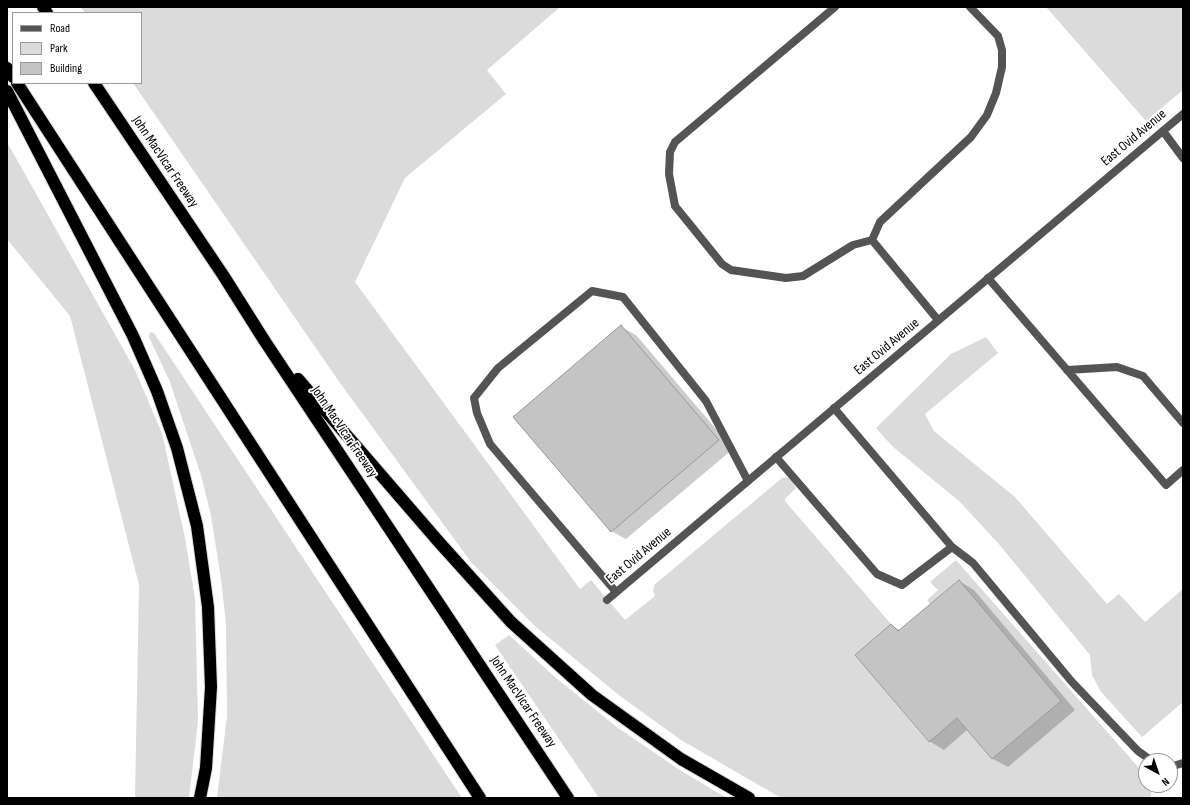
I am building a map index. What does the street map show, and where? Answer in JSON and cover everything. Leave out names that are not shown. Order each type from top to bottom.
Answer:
[{"type":"highway","points":[[18,84],[480,798]]},
{"type":"highway","name":"John MacVicar Freeway","points":[[95,84],[223,275],[264,340],[568,798]]},
{"type":"highway","points":[[7,91],[133,336],[157,391],[177,448],[197,526],[208,607],[211,687],[206,768],[200,798]]},
{"type":"highway","points":[[264,340],[438,541],[511,622],[592,695],[681,759],[749,798]]},
{"type":"street","points":[[835,7],[675,142],[670,152],[669,174],[675,206],[722,264],[731,270],[786,278],[803,276],[853,245],[872,240]]},
{"type":"street","points":[[872,240],[880,222],[971,137],[987,115],[996,93],[1002,67],[1002,50],[998,36],[970,7]]},
{"type":"street","name":"East Ovid Avenue","points":[[607,600],[1183,114]]},
{"type":"street","points":[[1163,131],[1183,158]]},
{"type":"street","points":[[872,240],[938,320]]},
{"type":"street","points":[[988,278],[1166,485],[1183,470]]},
{"type":"street","points":[[616,592],[490,444],[476,413],[474,398],[498,368],[592,291],[623,298],[706,401],[748,481]]},
{"type":"street","points":[[1067,370],[1117,367],[1143,376],[1183,423]]},
{"type":"street","points":[[834,408],[952,547],[973,563],[1072,682],[1141,753]]},
{"type":"street","points":[[776,457],[877,574],[902,585],[952,547]]},
{"type":"green space","points":[[81,7],[560,7],[487,70],[506,94],[405,178],[355,282],[580,589],[591,580],[625,620],[655,596],[653,591],[654,585],[782,478],[790,477],[796,488],[784,500],[891,624],[855,655],[928,742],[957,718],[992,759],[1061,701],[959,580],[930,604],[927,600],[938,590],[930,582],[956,560],[1138,767],[1138,793],[1151,793],[1151,798],[781,798],[681,740],[620,696],[536,627],[471,562],[340,383],[134,84],[142,84],[142,12],[84,12]]},
{"type":"green space","points":[[1046,7],[1183,7],[1183,90],[1146,121]]},
{"type":"green space","points":[[7,142],[135,370],[162,433],[185,538],[195,599],[198,721],[189,798],[135,798],[139,585],[70,316],[7,239]]},
{"type":"green space","points":[[150,332],[154,333],[462,798],[217,798],[227,716],[226,624],[221,579],[211,516],[201,475],[170,382],[149,337]]},
{"type":"green space","points":[[986,337],[998,353],[925,414],[934,431],[1015,497],[1107,604],[1119,594],[1145,622],[1183,589],[1183,702],[1142,737],[1101,692],[1092,675],[1090,655],[998,543],[960,502],[892,446],[876,428],[951,354]]},
{"type":"green space","points":[[509,635],[556,678],[618,728],[683,772],[727,798],[599,798],[495,645]]},
{"type":"building","points":[[621,325],[719,440],[611,532],[513,417]]},
{"type":"building","points":[[959,580],[1061,701],[992,759],[957,718],[929,742],[855,655],[891,624],[898,631]]}]
